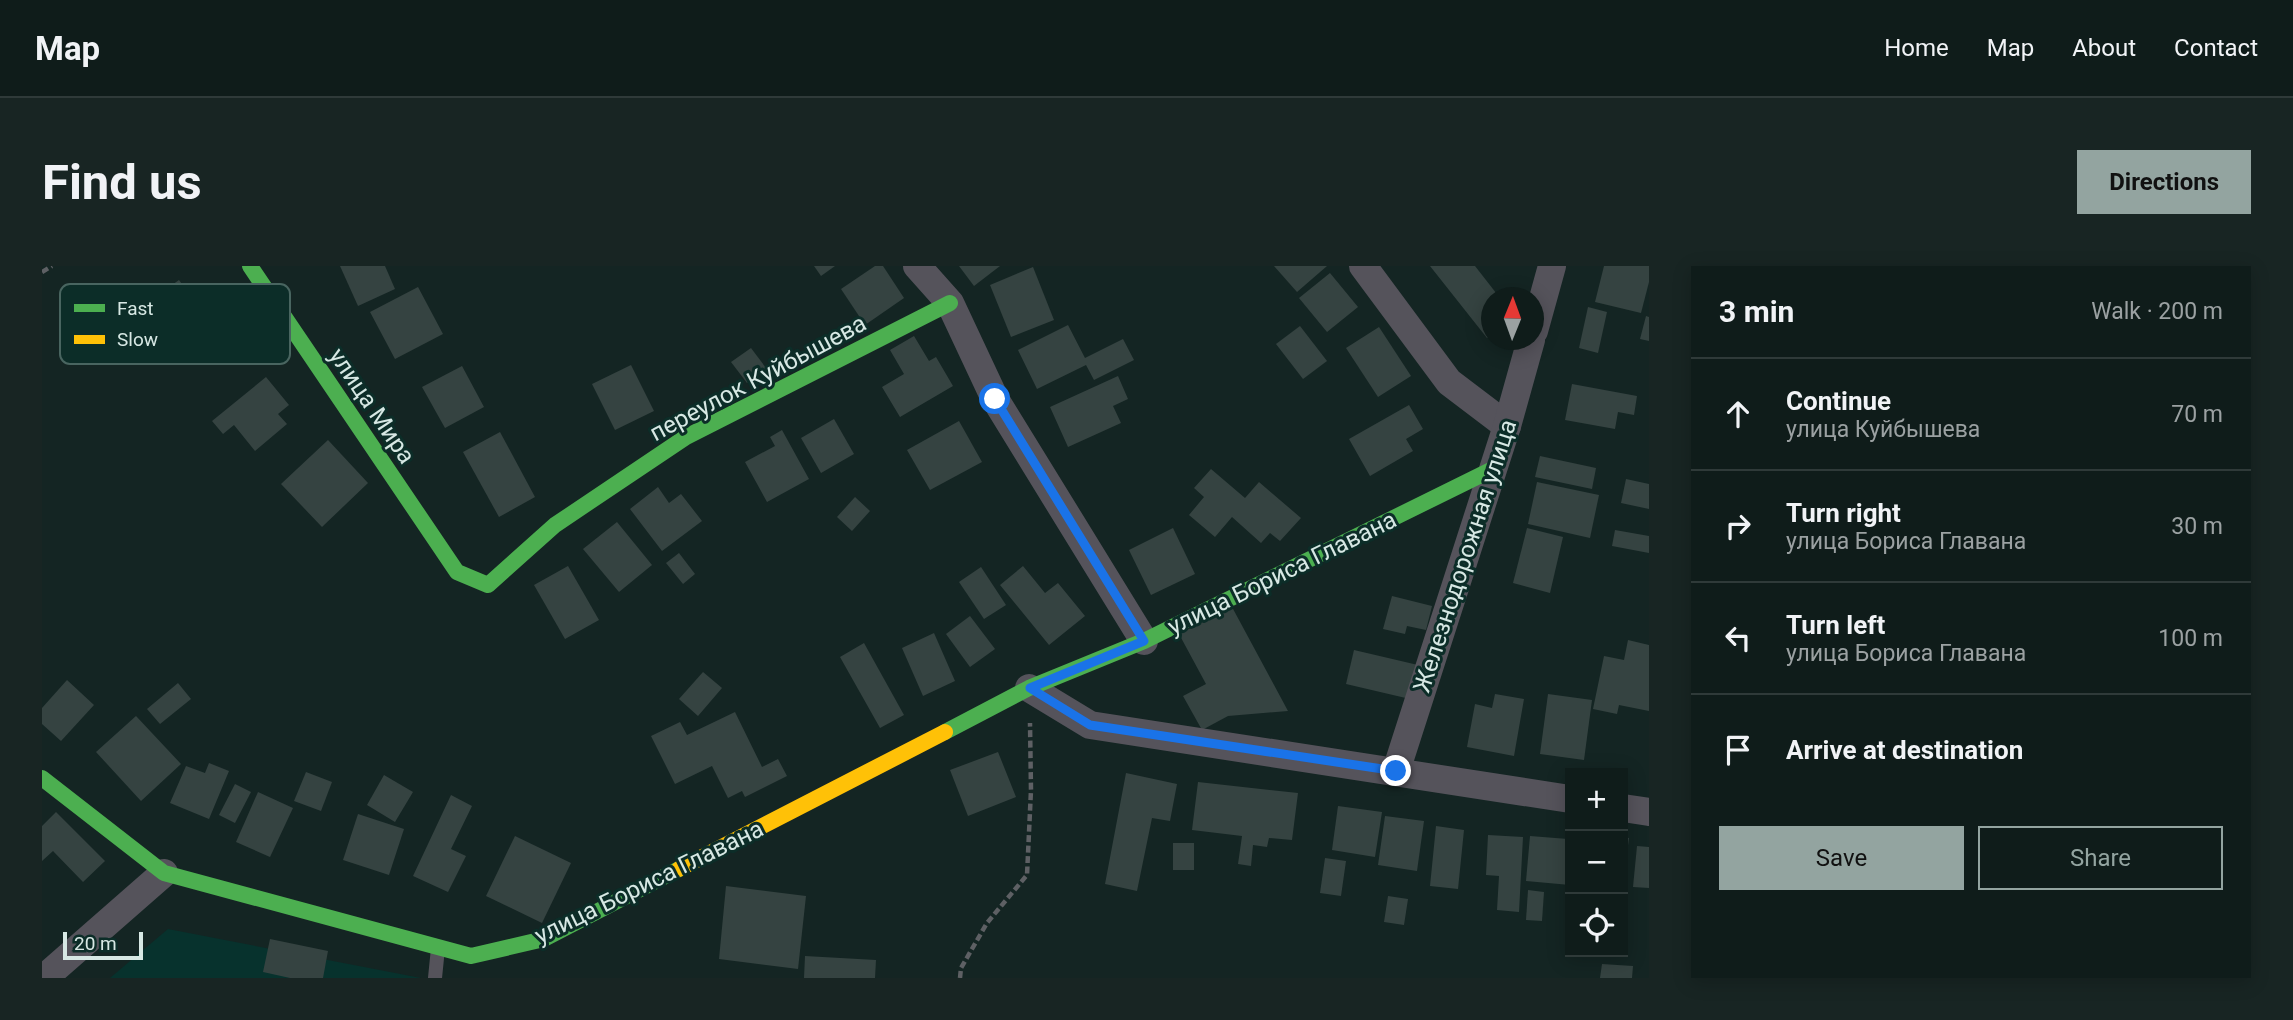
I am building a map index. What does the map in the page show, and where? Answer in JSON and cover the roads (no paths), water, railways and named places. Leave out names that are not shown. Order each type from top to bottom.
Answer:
[{"type":"street","name":"улица Мира","points":[[250,266],[262,284]]},
{"type":"street","points":[[917,266],[950,303],[995,399],[1144,641]]},
{"type":"street","points":[[1363,266],[1450,382],[1507,426]]},
{"type":"street","points":[[1544,295],[1552,266]]},
{"type":"street","name":"переулок Куйбышева","points":[[457,572],[488,585],[555,525],[686,437],[950,303]]},
{"type":"street","name":"улица Мира","points":[[290,325],[457,572]]},
{"type":"street","name":"Железнодорожная улица","points":[[1396,771],[1507,426],[1528,350]]},
{"type":"street","name":"улица Бориса Главана","points":[[164,873],[471,956],[544,939],[1030,688],[1144,641],[1493,469]]},
{"type":"street","points":[[1030,688],[1090,725],[1565,798]]},
{"type":"street","points":[[42,779],[164,873],[44,978]]},
{"type":"street","points":[[1628,809],[1649,812]]},
{"type":"lane","points":[[435,978],[438,947]]}]
